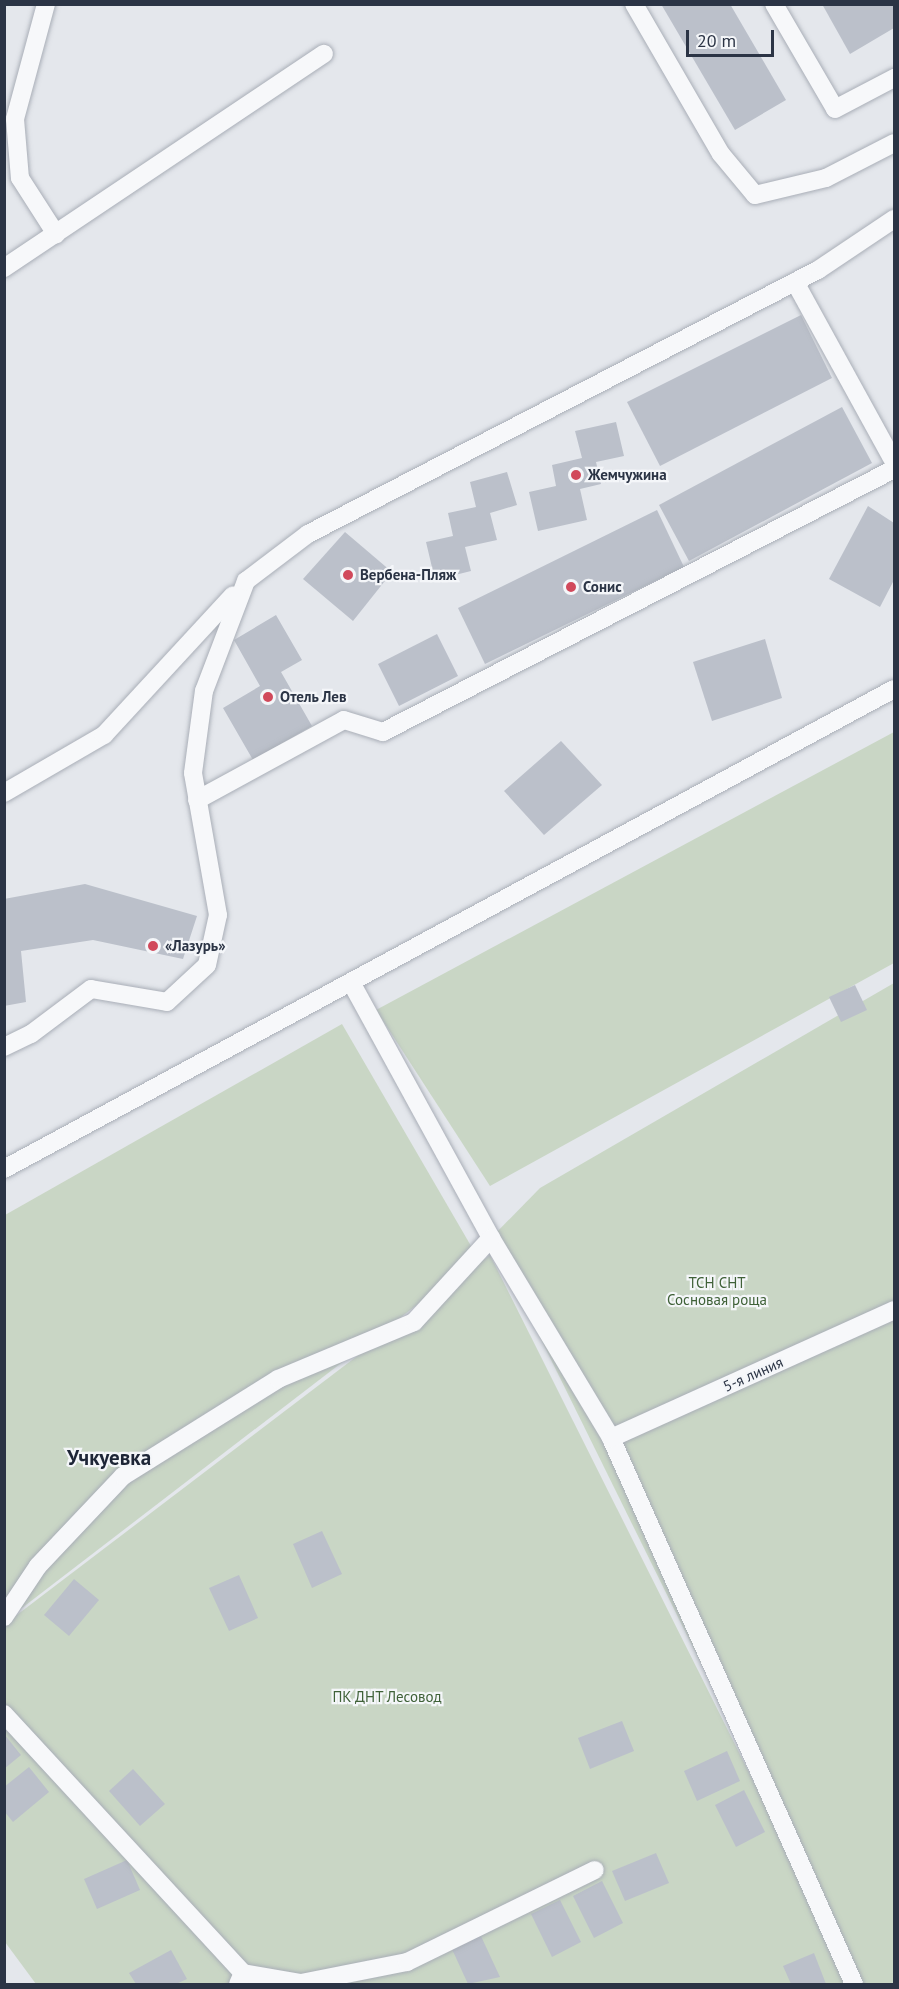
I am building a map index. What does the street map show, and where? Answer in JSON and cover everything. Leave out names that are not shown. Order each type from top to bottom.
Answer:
[{"type":"lane","points":[[46,4],[15,119],[20,178],[56,234]]},
{"type":"lane","points":[[634,4],[721,154],[755,195],[826,178],[894,143]]},
{"type":"lane","points":[[774,4],[835,109],[894,78]]},
{"type":"lane","points":[[4,268],[324,54]]},
{"type":"lane","points":[[4,793],[104,735],[246,581],[308,534],[795,282],[894,219]]},
{"type":"lane","points":[[795,282],[894,462]]},
{"type":"lane","points":[[197,800],[344,720],[383,732],[894,469]]},
{"type":"lane","points":[[4,1047],[32,1034],[91,989],[167,1002],[207,965],[218,915],[194,773],[204,691],[246,581]]},
{"type":"lane","points":[[4,1169],[352,984],[894,689]]},
{"type":"lane","points":[[352,984],[491,1238],[611,1438],[854,1984]]},
{"type":"lane","points":[[4,1617],[38,1566],[123,1476],[278,1379],[414,1322],[491,1238]]},
{"type":"lane","name":"5-я линия","points":[[611,1438],[893,1314]]},
{"type":"lane","points":[[4,1714],[240,1978],[301,1983],[407,1962],[595,1870]]},
{"type":"green space","points":[[894,732],[894,963],[490,1186],[376,1010]]},
{"type":"green space","name":"ТСН СНТ Сосновая роща","points":[[894,983],[894,1984],[859,1984],[491,1238],[540,1188]]},
{"type":"green space","points":[[342,1024],[478,1258],[5,1621],[5,1215]]},
{"type":"green space","name":"ПК ДНТ Лесовод","points":[[490,1255],[855,1984],[36,1984],[5,1942],[5,1624]]},
{"type":"building","points":[[661,4],[730,4],[786,100],[735,130]]},
{"type":"building","points":[[822,4],[894,4],[894,28],[850,54]]},
{"type":"building","points":[[801,315],[832,378],[660,466],[627,402]]},
{"type":"building","points":[[842,407],[872,463],[689,561],[659,505]]},
{"type":"building","name":"Жемчужина","points":[[616,422],[624,456],[596,462],[601,484],[580,489],[587,520],[538,531],[529,492],[556,486],[552,465],[582,458],[575,431]]},
{"type":"building","points":[[507,472],[517,505],[490,513],[497,540],[465,547],[471,571],[435,580],[426,542],[453,536],[448,513],[476,507],[470,482]]},
{"type":"building","points":[[868,506],[894,523],[894,580],[880,607],[829,579]]},
{"type":"building","name":"Сонис","points":[[657,510],[684,567],[485,664],[458,608]]},
{"type":"building","name":"Вербена-Пляж","points":[[345,532],[392,572],[353,621],[303,579]]},
{"type":"building","name":"Отель Лев","points":[[276,615],[302,660],[281,672],[312,726],[253,760],[223,708],[260,686],[234,640]]},
{"type":"building","points":[[437,634],[458,676],[399,706],[378,664]]},
{"type":"building","points":[[765,639],[782,698],[712,721],[693,662]]},
{"type":"building","points":[[561,741],[602,785],[544,835],[504,791]]},
{"type":"building","name":"«Лазурь»","points":[[85,884],[197,916],[183,959],[93,940],[21,951],[26,1002],[4,1006],[4,899]]},
{"type":"building","points":[[855,985],[867,1010],[841,1022],[829,997]]},
{"type":"building","points":[[322,1531],[342,1574],[312,1588],[293,1544]]},
{"type":"building","points":[[239,1575],[258,1618],[229,1631],[209,1588]]},
{"type":"building","points":[[74,1579],[99,1600],[69,1636],[44,1615]]},
{"type":"building","points":[[622,1721],[634,1751],[590,1769],[578,1738]]},
{"type":"building","points":[[4,1734],[21,1755],[4,1769]]},
{"type":"building","points":[[727,1751],[740,1781],[697,1801],[684,1771]]},
{"type":"building","points":[[29,1767],[49,1792],[13,1822],[4,1811],[4,1787]]},
{"type":"building","points":[[133,1769],[165,1804],[140,1826],[109,1791]]},
{"type":"building","points":[[744,1790],[765,1832],[736,1847],[715,1805]]},
{"type":"building","points":[[656,1853],[669,1883],[625,1901],[612,1871]]},
{"type":"building","points":[[127,1860],[140,1890],[97,1909],[84,1879]]},
{"type":"building","points":[[602,1881],[623,1923],[594,1938],[573,1896]]},
{"type":"building","points":[[560,1900],[581,1942],[552,1957],[531,1914]]},
{"type":"building","points":[[480,1934],[500,1977],[468,1984],[451,1947]]},
{"type":"building","points":[[171,1950],[187,1979],[176,1984],[136,1984],[129,1973]]},
{"type":"building","points":[[814,1953],[826,1984],[791,1984],[783,1966]]},
{"type":"place","name":"Жемчужина","points":[[576,475]]},
{"type":"place","name":"Вербена-Пляж","points":[[348,575]]},
{"type":"place","name":"Сонис","points":[[571,587]]},
{"type":"place","name":"Отель Лев","points":[[268,697]]},
{"type":"place","name":"«Лазурь»","points":[[153,946]]},
{"type":"district","name":"Учкуевка","points":[[109,1458]]}]
